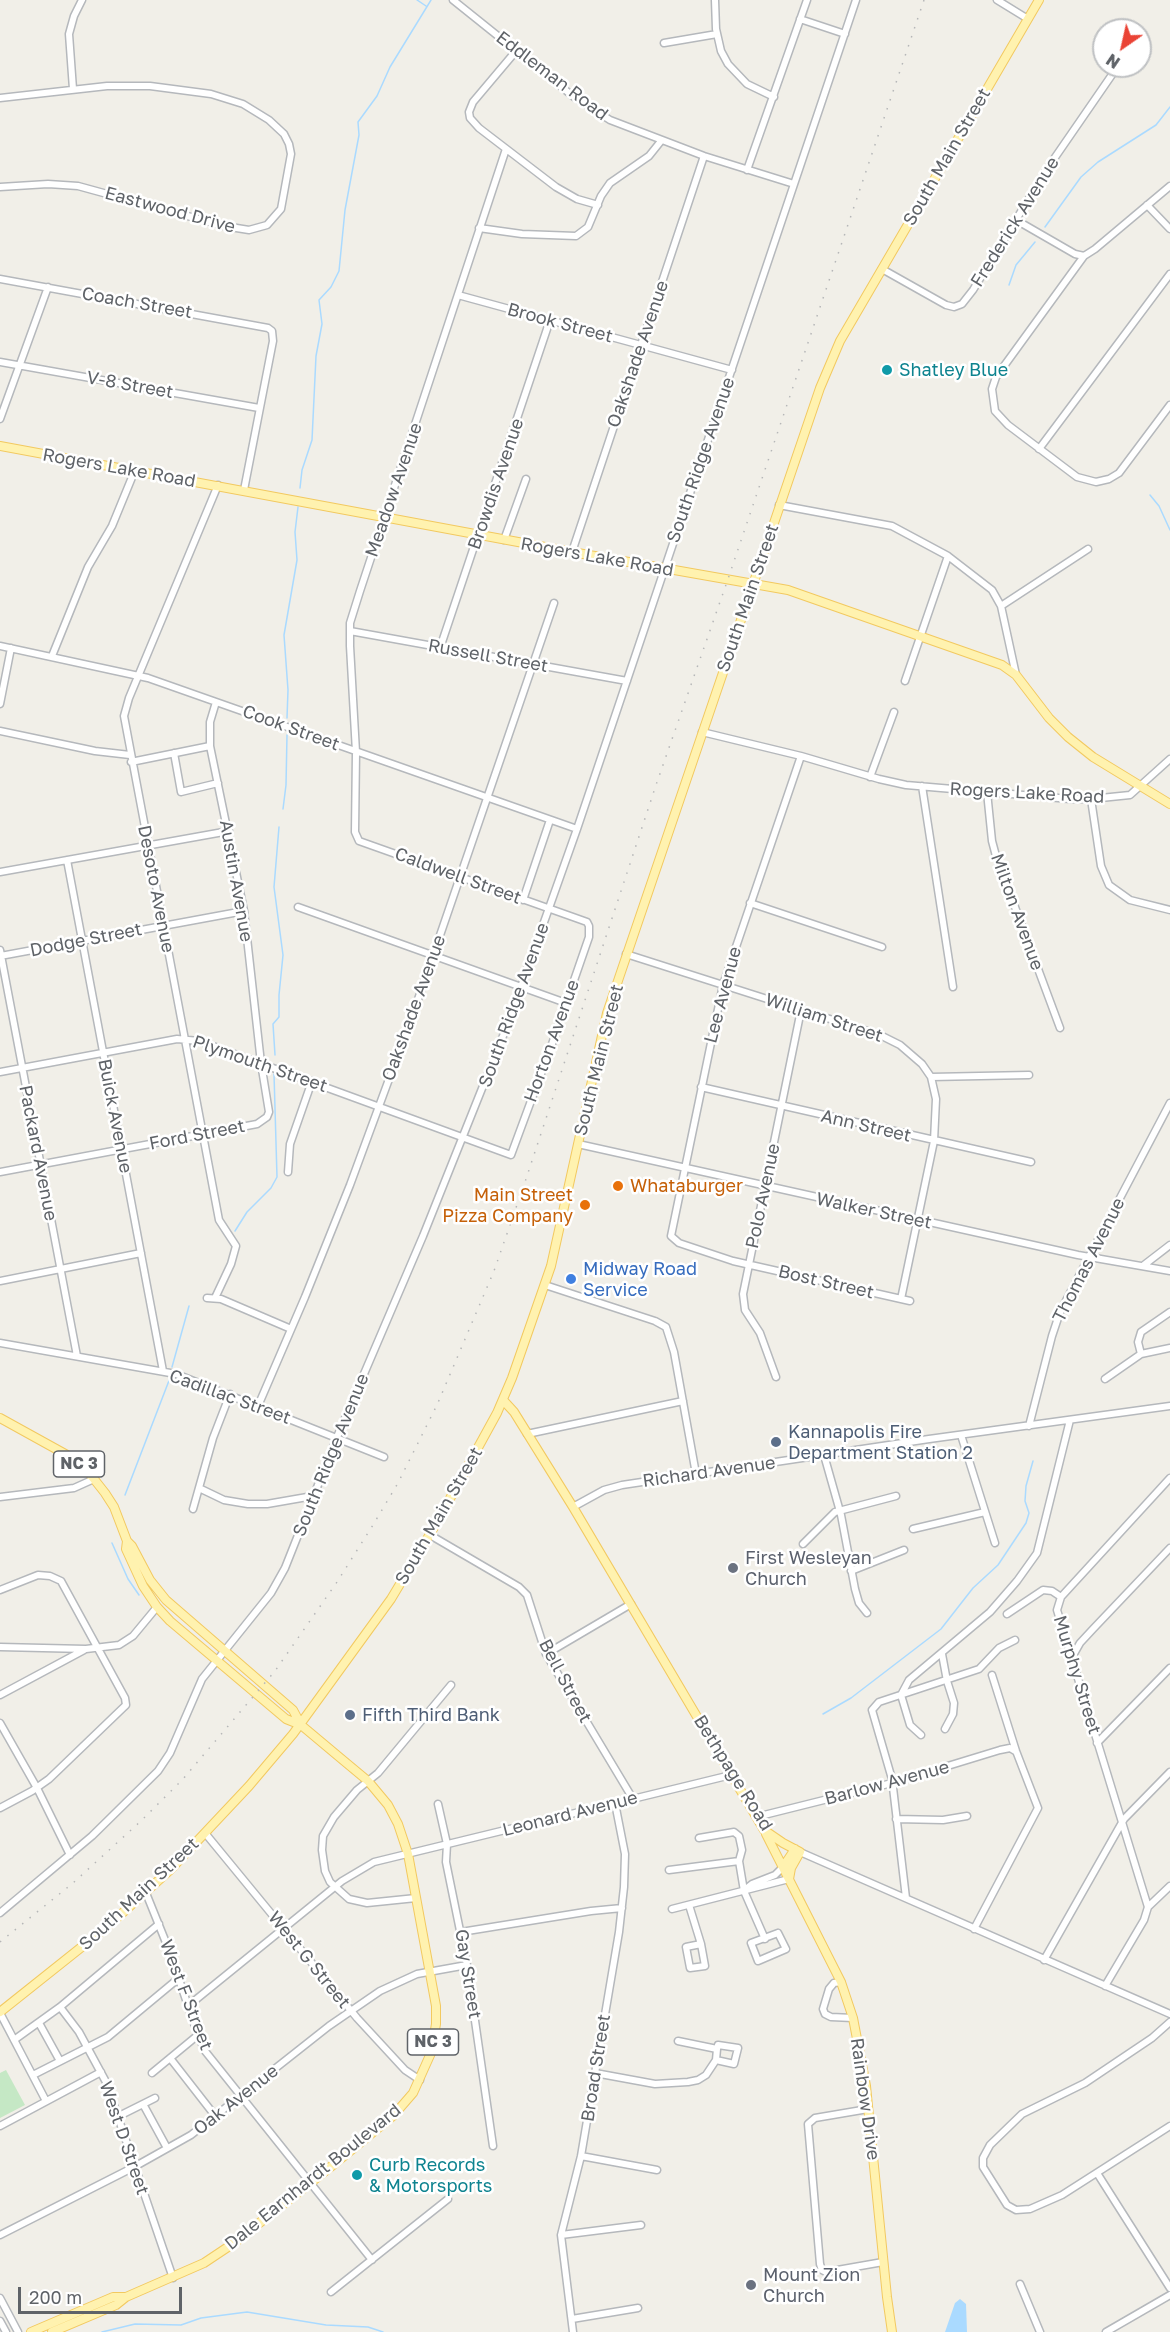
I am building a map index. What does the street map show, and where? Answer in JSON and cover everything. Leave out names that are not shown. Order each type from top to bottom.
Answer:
[{"type":"main road","name":"South Main Street","points":[[0,2012],[61,1965],[146,1893],[205,1833],[301,1725],[385,1608],[430,1535],[503,1400],[545,1285],[560,1234],[607,1013],[828,366],[1039,0]]},
{"type":"main road","name":"Rogers Lake Road","points":[[0,446],[504,540],[788,590],[1002,665],[1016,675],[1049,718],[1068,737],[1093,757],[1170,804]]},
{"type":"main road","name":"Bethpage Road","points":[[503,1400],[514,1412],[573,1507],[764,1830],[797,1851]]},
{"type":"main road","name":"Dale Earnhardt Boulevard","points":[[0,1418],[67,1455],[94,1479],[114,1507],[127,1541],[154,1586],[190,1623],[293,1710],[301,1725]]},
{"type":"main road","name":"Dale Earnhardt Boulevard","points":[[52,2332],[116,2305],[126,2297],[204,2263],[226,2249],[310,2183],[393,2116],[404,2104],[420,2080],[431,2053],[436,2024],[436,2006],[408,1854],[398,1824],[378,1792],[301,1725],[286,1719],[215,1660],[157,1607],[137,1574],[126,1549],[127,1541]]},
{"type":"main road","points":[[157,1607],[164,1606],[190,1623]]},
{"type":"main road","name":"Rainbow Drive","points":[[764,1830],[841,1982],[853,2018],[868,2109],[892,2332]]},
{"type":"main road","points":[[783,1867],[797,1851]]},
{"type":"main road","points":[[789,1879],[797,1851]]},
{"type":"main road","name":"Dale Earnhardt Boulevard","points":[[31,2332],[113,2297],[126,2297]]},
{"type":"street","points":[[73,89],[69,34],[82,0]]},
{"type":"street","name":"Eddleman Road","points":[[453,0],[574,97],[600,115],[661,141],[794,184]]},
{"type":"street","points":[[715,0],[717,34],[721,51],[736,75],[747,84],[774,97]]},
{"type":"street","points":[[747,170],[807,0]]},
{"type":"street","name":"South Ridge Avenue","points":[[0,1913],[70,1855],[158,1771],[170,1754],[195,1691],[215,1660],[278,1583],[464,1137],[522,986],[856,0]]},
{"type":"street","points":[[997,0],[1028,19]]},
{"type":"street","points":[[800,19],[845,34]]},
{"type":"street","points":[[663,43],[717,34]]},
{"type":"street","points":[[516,51],[473,102],[469,112],[474,123],[567,194],[598,205]]},
{"type":"street","name":"Frederick Avenue","points":[[882,269],[946,305],[958,306],[965,301],[1059,151],[1110,78]]},
{"type":"street","name":"Eastwood Drive","points":[[0,98],[73,89],[129,86],[175,89],[224,97],[260,114],[280,129],[291,149],[285,198],[279,213],[262,227],[242,230],[78,186],[48,184],[0,187]]},
{"type":"street","points":[[479,228],[531,235],[576,236],[588,227],[610,183],[649,156],[661,141]]},
{"type":"street","name":"Meadow Avenue","points":[[359,841],[355,832],[356,752],[350,631],[360,591],[507,149]]},
{"type":"street","name":"Oakshade Avenue","points":[[572,552],[704,156]]},
{"type":"street","points":[[1170,186],[1084,256],[996,377],[992,389],[993,405],[998,416],[1077,477],[1089,482],[1102,482],[1119,473],[1170,405]]},
{"type":"street","points":[[1147,205],[1170,229]]},
{"type":"street","points":[[1016,220],[1075,254],[1084,256]]},
{"type":"street","points":[[1039,449],[1170,274]]},
{"type":"street","name":"Coach Street","points":[[0,279],[261,326],[272,331],[273,341],[259,408]]},
{"type":"street","points":[[0,419],[48,287]]},
{"type":"street","name":"Brook Street","points":[[458,295],[732,370]]},
{"type":"street","name":"Browdis Avenue","points":[[440,648],[550,320]]},
{"type":"street","name":"V-8 Street","points":[[0,362],[259,408]]},
{"type":"street","points":[[244,490],[259,408]]},
{"type":"street","points":[[52,656],[87,567],[112,526],[135,470]]},
{"type":"street","points":[[504,540],[526,479]]},
{"type":"street","name":"Desoto Avenue","points":[[215,1298],[231,1264],[236,1246],[219,1220],[124,716],[218,485]]},
{"type":"street","points":[[779,505],[892,526],[948,556],[992,590],[1001,606],[1016,675]]},
{"type":"street","points":[[1001,606],[1088,549]]},
{"type":"street","points":[[904,681],[948,556]]},
{"type":"street","name":"Oakshade Avenue","points":[[258,1406],[350,1185],[380,1106],[554,603]]},
{"type":"street","name":"Russell Street","points":[[350,631],[627,681]]},
{"type":"street","name":"Cook Street","points":[[0,646],[139,675],[577,829]]},
{"type":"street","points":[[0,704],[11,648]]},
{"type":"street","name":"Austin Avenue","points":[[216,702],[210,722],[210,746],[244,910],[261,1062]]},
{"type":"street","points":[[870,777],[894,712]]},
{"type":"street","points":[[0,731],[131,758],[210,746]]},
{"type":"street","name":"Rogers Lake Road","points":[[702,732],[801,756],[870,777],[922,786],[1091,800],[1130,795],[1140,787]]},
{"type":"street","points":[[174,753],[182,792],[218,783]]},
{"type":"street","name":"Lee Avenue","points":[[674,1240],[671,1230],[723,985],[801,756]]},
{"type":"street","points":[[1140,787],[1170,759]]},
{"type":"street","points":[[922,786],[953,987]]},
{"type":"street","name":"Milton Avenue","points":[[987,792],[992,841],[996,856],[1060,1029]]},
{"type":"street","points":[[1091,800],[1101,866],[1109,885],[1130,900],[1170,910]]},
{"type":"street","points":[[523,900],[550,820]]},
{"type":"street","points":[[0,872],[229,831]]},
{"type":"street","name":"Caldwell Street","points":[[359,841],[582,920],[589,926]]},
{"type":"street","name":"Buick Avenue","points":[[67,860],[163,1371]]},
{"type":"street","points":[[750,903],[882,947]]},
{"type":"street","points":[[298,907],[566,1003]]},
{"type":"street","name":"Dodge Street","points":[[0,954],[244,910]]},
{"type":"street","name":"Horton Avenue","points":[[510,1155],[589,937],[589,926]]},
{"type":"street","name":"Packard Avenue","points":[[0,954],[77,1356]]},
{"type":"street","name":"William Street","points":[[626,954],[880,1035],[913,1055],[931,1077]]},
{"type":"street","name":"Polo Avenue","points":[[776,1377],[760,1333],[742,1303],[748,1264],[801,1010]]},
{"type":"street","name":"Plymouth Street","points":[[0,1072],[185,1039],[199,1041],[510,1155]]},
{"type":"street","name":"Ford Street","points":[[0,1172],[265,1120],[269,1112],[261,1062]]},
{"type":"street","points":[[901,1299],[934,1141],[936,1099],[931,1077],[1029,1075]]},
{"type":"street","points":[[288,1172],[290,1143],[312,1081]]},
{"type":"street","name":"Ann Street","points":[[701,1088],[1031,1162]]},
{"type":"street","name":"Thomas Avenue","points":[[1029,1426],[1054,1326],[1066,1299],[1170,1103]]},
{"type":"street","name":"Walker Street","points":[[578,1144],[917,1220],[1090,1257],[1170,1271]]},
{"type":"street","name":"Bost Street","points":[[674,1240],[748,1264],[910,1301]]},
{"type":"street","points":[[1144,1265],[1170,1245]]},
{"type":"street","points":[[0,1281],[141,1253]]},
{"type":"street","points":[[545,1285],[656,1321],[666,1327],[674,1352],[696,1474]]},
{"type":"street","points":[[207,1299],[215,1298],[291,1329]]},
{"type":"street","points":[[1141,1354],[1138,1342],[1142,1332],[1170,1312]]},
{"type":"street","name":"Cadillac Street","points":[[0,1343],[163,1371],[230,1394],[384,1457]]},
{"type":"street","points":[[1105,1379],[1141,1354],[1170,1348]]},
{"type":"street","points":[[193,1509],[213,1438],[230,1394]]},
{"type":"street","points":[[527,1434],[683,1401]]},
{"type":"street","name":"Richard Avenue","points":[[573,1507],[604,1490],[622,1485],[1170,1406]]},
{"type":"street","points":[[921,1735],[910,1725],[901,1695],[909,1680],[990,1612],[1017,1581],[1037,1553],[1070,1420]]},
{"type":"street","points":[[961,1435],[995,1544]]},
{"type":"street","points":[[824,1455],[840,1510],[859,1603],[867,1614]]},
{"type":"street","name":"Murphy Street","points":[[1148,1907],[1058,1616],[1057,1606],[1061,1597],[1170,1478]]},
{"type":"street","points":[[0,1497],[74,1488],[94,1479]]},
{"type":"street","points":[[199,1488],[224,1500],[248,1504],[267,1504],[313,1496]]},
{"type":"street","points":[[803,1544],[840,1510],[896,1496]]},
{"type":"street","points":[[913,1529],[985,1512]]},
{"type":"street","name":"Bell Street","points":[[430,1535],[524,1591],[530,1601],[546,1654],[633,1798]]},
{"type":"street","points":[[1071,1659],[1080,1643],[1170,1548]]},
{"type":"street","points":[[851,1571],[904,1550]]},
{"type":"street","points":[[0,1590],[38,1575],[58,1579],[68,1592],[126,1705],[37,1788],[0,1808]]},
{"type":"street","points":[[1007,1614],[1043,1590],[1052,1591],[1061,1597]]},
{"type":"street","points":[[546,1654],[631,1604]]},
{"type":"street","points":[[0,1647],[86,1649],[116,1646],[126,1642],[157,1607]]},
{"type":"street","points":[[906,1899],[892,1783],[872,1710],[879,1702],[979,1669],[999,1648],[1015,1640]]},
{"type":"street","points":[[0,1695],[86,1649]]},
{"type":"street","points":[[942,1654],[946,1681],[954,1708],[945,1729]]},
{"type":"street","points":[[1097,1743],[1170,1668]]},
{"type":"street","points":[[974,1929],[1038,1808],[1016,1751],[992,1675]]},
{"type":"street","points":[[416,1898],[361,1903],[349,1899],[328,1878],[323,1862],[323,1836],[334,1817],[357,1790],[378,1773],[451,1685]]},
{"type":"street","points":[[0,1723],[37,1788],[70,1855]]},
{"type":"street","name":"Barlow Avenue","points":[[756,1817],[892,1783],[1000,1750],[1010,1748],[1016,1751]]},
{"type":"street","points":[[1044,1960],[1128,1814],[1170,1772]]},
{"type":"street","name":"Leonard Avenue","points":[[188,2006],[335,1887],[374,1862],[731,1775]]},
{"type":"street","name":"Broad Street","points":[[573,2332],[561,2235],[581,2156],[622,1908],[625,1854],[615,1803]]},
{"type":"street","name":"Gay Street","points":[[438,1804],[447,1845],[446,1863],[467,1965],[493,2146]]},
{"type":"street","points":[[896,1819],[943,1820],[966,1816]]},
{"type":"street","name":"West G Street","points":[[205,1833],[350,2010],[405,2070],[420,2080]]},
{"type":"street","points":[[699,1838],[737,1833],[742,1850],[739,1862],[744,1891],[765,1939]]},
{"type":"street","name":"Bethpage Road","points":[[797,1851],[1170,2014]]},
{"type":"street","points":[[669,1870],[739,1862]]},
{"type":"street","points":[[744,1891],[752,1884],[775,1875],[783,1867]]},
{"type":"street","points":[[672,1909],[789,1879]]},
{"type":"street","points":[[1105,1986],[1144,1920],[1148,1907],[1170,1886]]},
{"type":"street","name":"West F Street","points":[[146,1893],[179,1978],[198,2036],[211,2060],[372,2260]]},
{"type":"street","points":[[689,1905],[701,1944]]},
{"type":"street","points":[[461,1932],[622,1908]]},
{"type":"street","points":[[14,2040],[60,2007],[159,1924]]},
{"type":"street","points":[[778,1933],[786,1949],[758,1961],[751,1943],[765,1939],[778,1933]]},
{"type":"street","name":"Oak Avenue","points":[[0,2235],[134,2168],[216,2117],[350,2010],[390,1986],[417,1974],[467,1965]]},
{"type":"street","points":[[33,2075],[108,2037],[179,1978]]},
{"type":"street","points":[[841,1982],[834,1983],[829,1989],[823,2009],[825,2014],[831,2017],[853,2018]]},
{"type":"street","name":"West D Street","points":[[60,2007],[76,2027],[101,2072],[173,2278]]},
{"type":"street","points":[[0,2012],[46,2101]]},
{"type":"street","points":[[1170,2022],[1152,2038],[1085,2083],[1022,2114],[990,2145],[983,2158],[983,2167],[1004,2202],[1016,2210],[1030,2209],[1047,2203],[1170,2126]]},
{"type":"street","points":[[39,2023],[60,2061]]},
{"type":"street","points":[[152,2073],[198,2036]]},
{"type":"street","points":[[678,2041],[717,2049]]},
{"type":"street","points":[[595,2073],[655,2084],[688,2082],[706,2075],[716,2060],[718,2045],[738,2048],[734,2064],[716,2060]]},
{"type":"street","points":[[170,2058],[216,2117]]},
{"type":"street","points":[[0,2126],[101,2072]]},
{"type":"street","points":[[117,2117],[155,2098]]},
{"type":"street","points":[[143,2104],[167,2148]]},
{"type":"street","points":[[868,2109],[815,2118],[808,2124],[820,2264],[822,2270],[826,2272],[883,2262]]},
{"type":"street","points":[[581,2156],[657,2170]]},
{"type":"street","points":[[1097,2173],[1170,2288]]},
{"type":"street","points":[[331,2292],[448,2199]]},
{"type":"street","points":[[561,2235],[641,2225]]},
{"type":"street","points":[[1020,2284],[1040,2332]]},
{"type":"street","points":[[1106,2332],[1170,2295]]},
{"type":"street","points":[[0,2298],[18,2332]]},
{"type":"street","points":[[572,2319],[638,2308]]},
{"type":"street","points":[[0,2321],[6,2332]]},
{"type":"green space","points":[[6,2070],[25,2105],[0,2118],[0,2073]]},
{"type":"water","points":[[960,2299],[966,2304],[967,2332],[945,2332],[955,2303]]},
{"type":"waterway","points":[[417,0],[426,6]]},
{"type":"waterway","points":[[300,488],[302,470],[312,440],[316,356],[322,324],[319,300],[331,287],[339,271],[345,210],[359,135],[358,122],[377,96],[390,67],[431,0]]},
{"type":"waterway","points":[[1045,227],[1081,177],[1098,162],[1156,125],[1170,107]]},
{"type":"waterway","points":[[1009,285],[1016,265],[1035,242]]},
{"type":"waterway","points":[[1150,495],[1159,506],[1170,530]]},
{"type":"waterway","points":[[287,718],[288,690],[284,635],[297,560],[295,532],[298,507]]},
{"type":"waterway","points":[[283,809],[287,735]]},
{"type":"waterway","points":[[275,1055],[273,1024],[279,1017],[283,955],[274,887],[279,827]]},
{"type":"waterway","points":[[235,1231],[247,1212],[271,1188],[277,1177],[274,1074]]},
{"type":"waterway","points":[[172,1367],[189,1306]]},
{"type":"waterway","points":[[125,1495],[170,1378]]},
{"type":"waterway","points":[[823,1714],[851,1698],[941,1629],[973,1588],[998,1565],[1026,1523],[1029,1513],[1025,1501],[1026,1486],[1033,1461]]},
{"type":"waterway","points":[[112,1543],[128,1579],[139,1595]]},
{"type":"waterway","points":[[102,2332],[135,2324],[181,2325],[201,2318],[247,2312],[326,2325],[368,2327],[383,2332]]},
{"type":"railway","points":[[0,1942],[73,1883],[142,1820],[183,1779],[275,1671],[337,1582],[373,1525],[398,1483],[437,1405],[494,1271],[526,1179],[656,785],[924,0]]},
{"type":"place","name":"Shatley Blue","points":[[887,370]]},
{"type":"place","name":"Whataburger","points":[[618,1186]]},
{"type":"place","name":"Main Street Pizza Company","points":[[585,1205]]},
{"type":"place","name":"Midway Road Service","points":[[571,1279]]},
{"type":"place","name":"Kannapolis Fire Department Station 2","points":[[776,1442]]},
{"type":"place","name":"First Wesleyan Church","points":[[733,1568]]},
{"type":"place","name":"Fifth Third Bank","points":[[350,1715]]},
{"type":"place","name":"Curb Records & Motorsports","points":[[357,2175]]},
{"type":"place","name":"Mount Zion Church","points":[[751,2285]]}]
